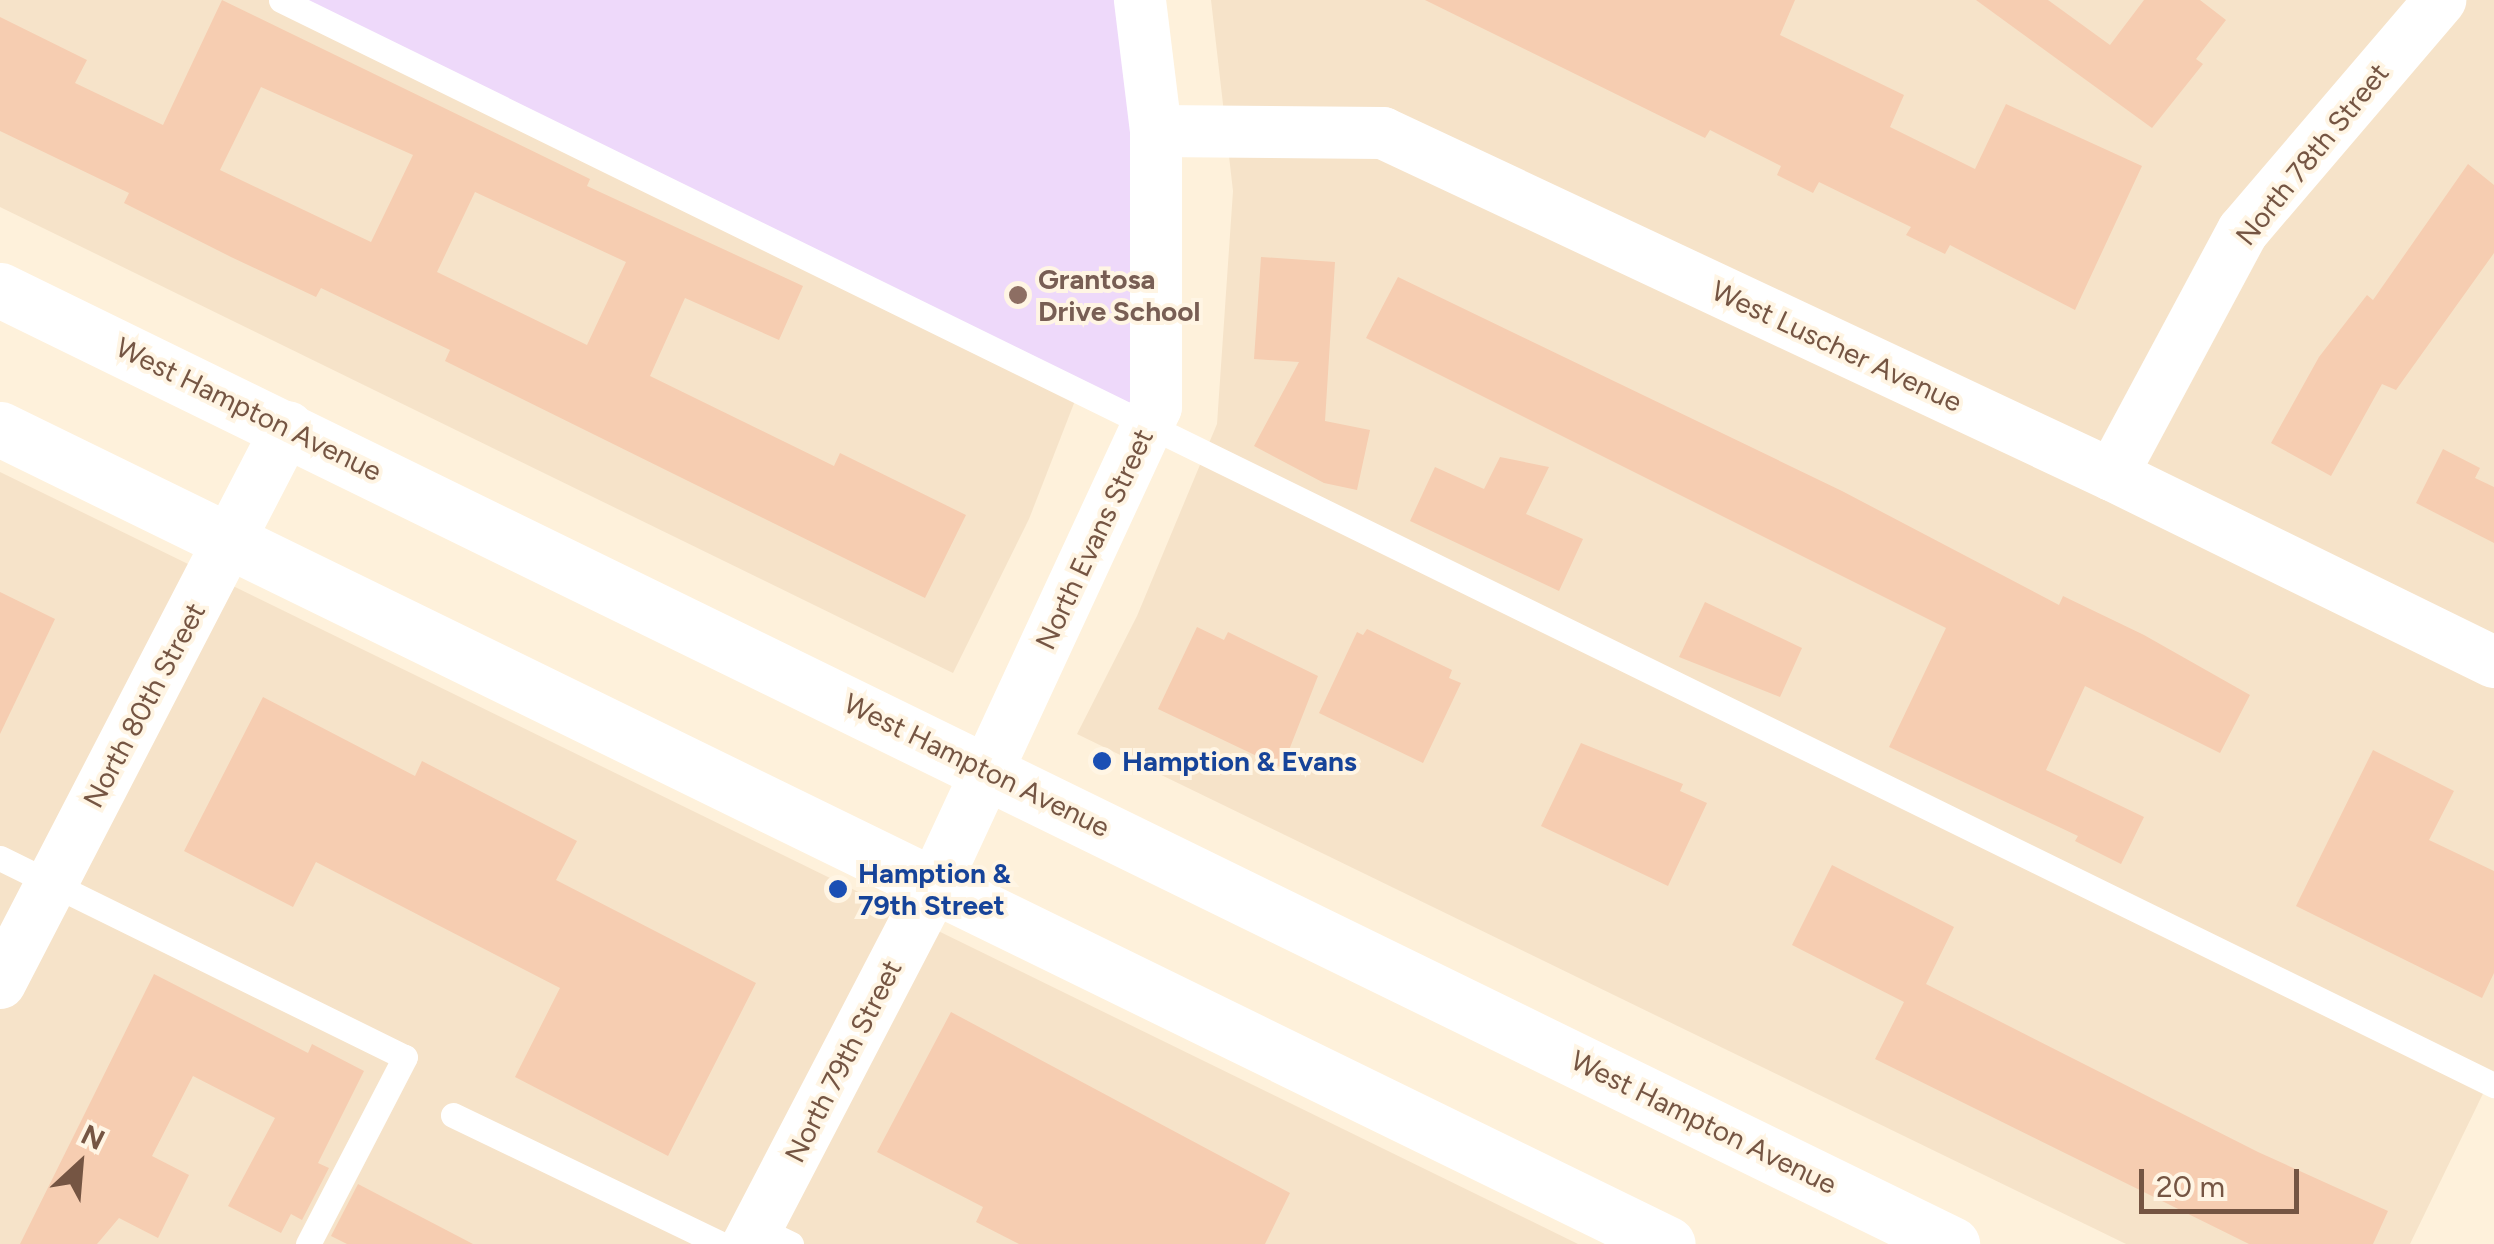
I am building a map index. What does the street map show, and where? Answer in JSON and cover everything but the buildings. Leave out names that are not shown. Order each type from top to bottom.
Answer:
[{"type":"main road","name":"West Hampton Avenue","points":[[0,290],[288,427],[1952,1244]]},
{"type":"main road","points":[[0,429],[932,890],[1668,1244]]},
{"type":"street","name":"North Evans Street","points":[[986,769],[1156,408],[1156,131],[1140,0]]},
{"type":"street","name":"North 78th Street","points":[[2112,475],[2243,231],[2440,0]]},
{"type":"street","name":"West Luscher Avenue","points":[[1156,131],[1383,133],[2112,475],[2494,662]]},
{"type":"street","name":"North 80th Street","points":[[0,983],[288,427]]},
{"type":"street","name":"North 79th Street","points":[[754,1240],[932,890],[986,769]]},
{"type":"lane","points":[[281,0],[2494,1085]]},
{"type":"lane","points":[[0,858],[404,1057],[308,1244]]},
{"type":"lane","points":[[453,1115],[754,1240]]},
{"type":"shaded area","points":[[0,0],[281,0],[1078,393],[1029,519],[953,673],[0,207]]},
{"type":"shaded area","name":"Grantosa Drive School","points":[[281,0],[1140,0],[1147,427]]},
{"type":"shaded area","points":[[1211,0],[2494,0],[2494,1071],[2410,1244],[2126,1244],[1077,734],[1137,616],[1217,424],[1233,191]]},
{"type":"shaded area","points":[[0,472],[1578,1244],[0,1244]]},
{"type":"place","name":"Grantosa Drive School","points":[[1018,295]]},
{"type":"place","name":"Hamption & Evans","points":[[1102,761]]},
{"type":"place","name":"Hamption & 79th Street","points":[[838,889]]}]
